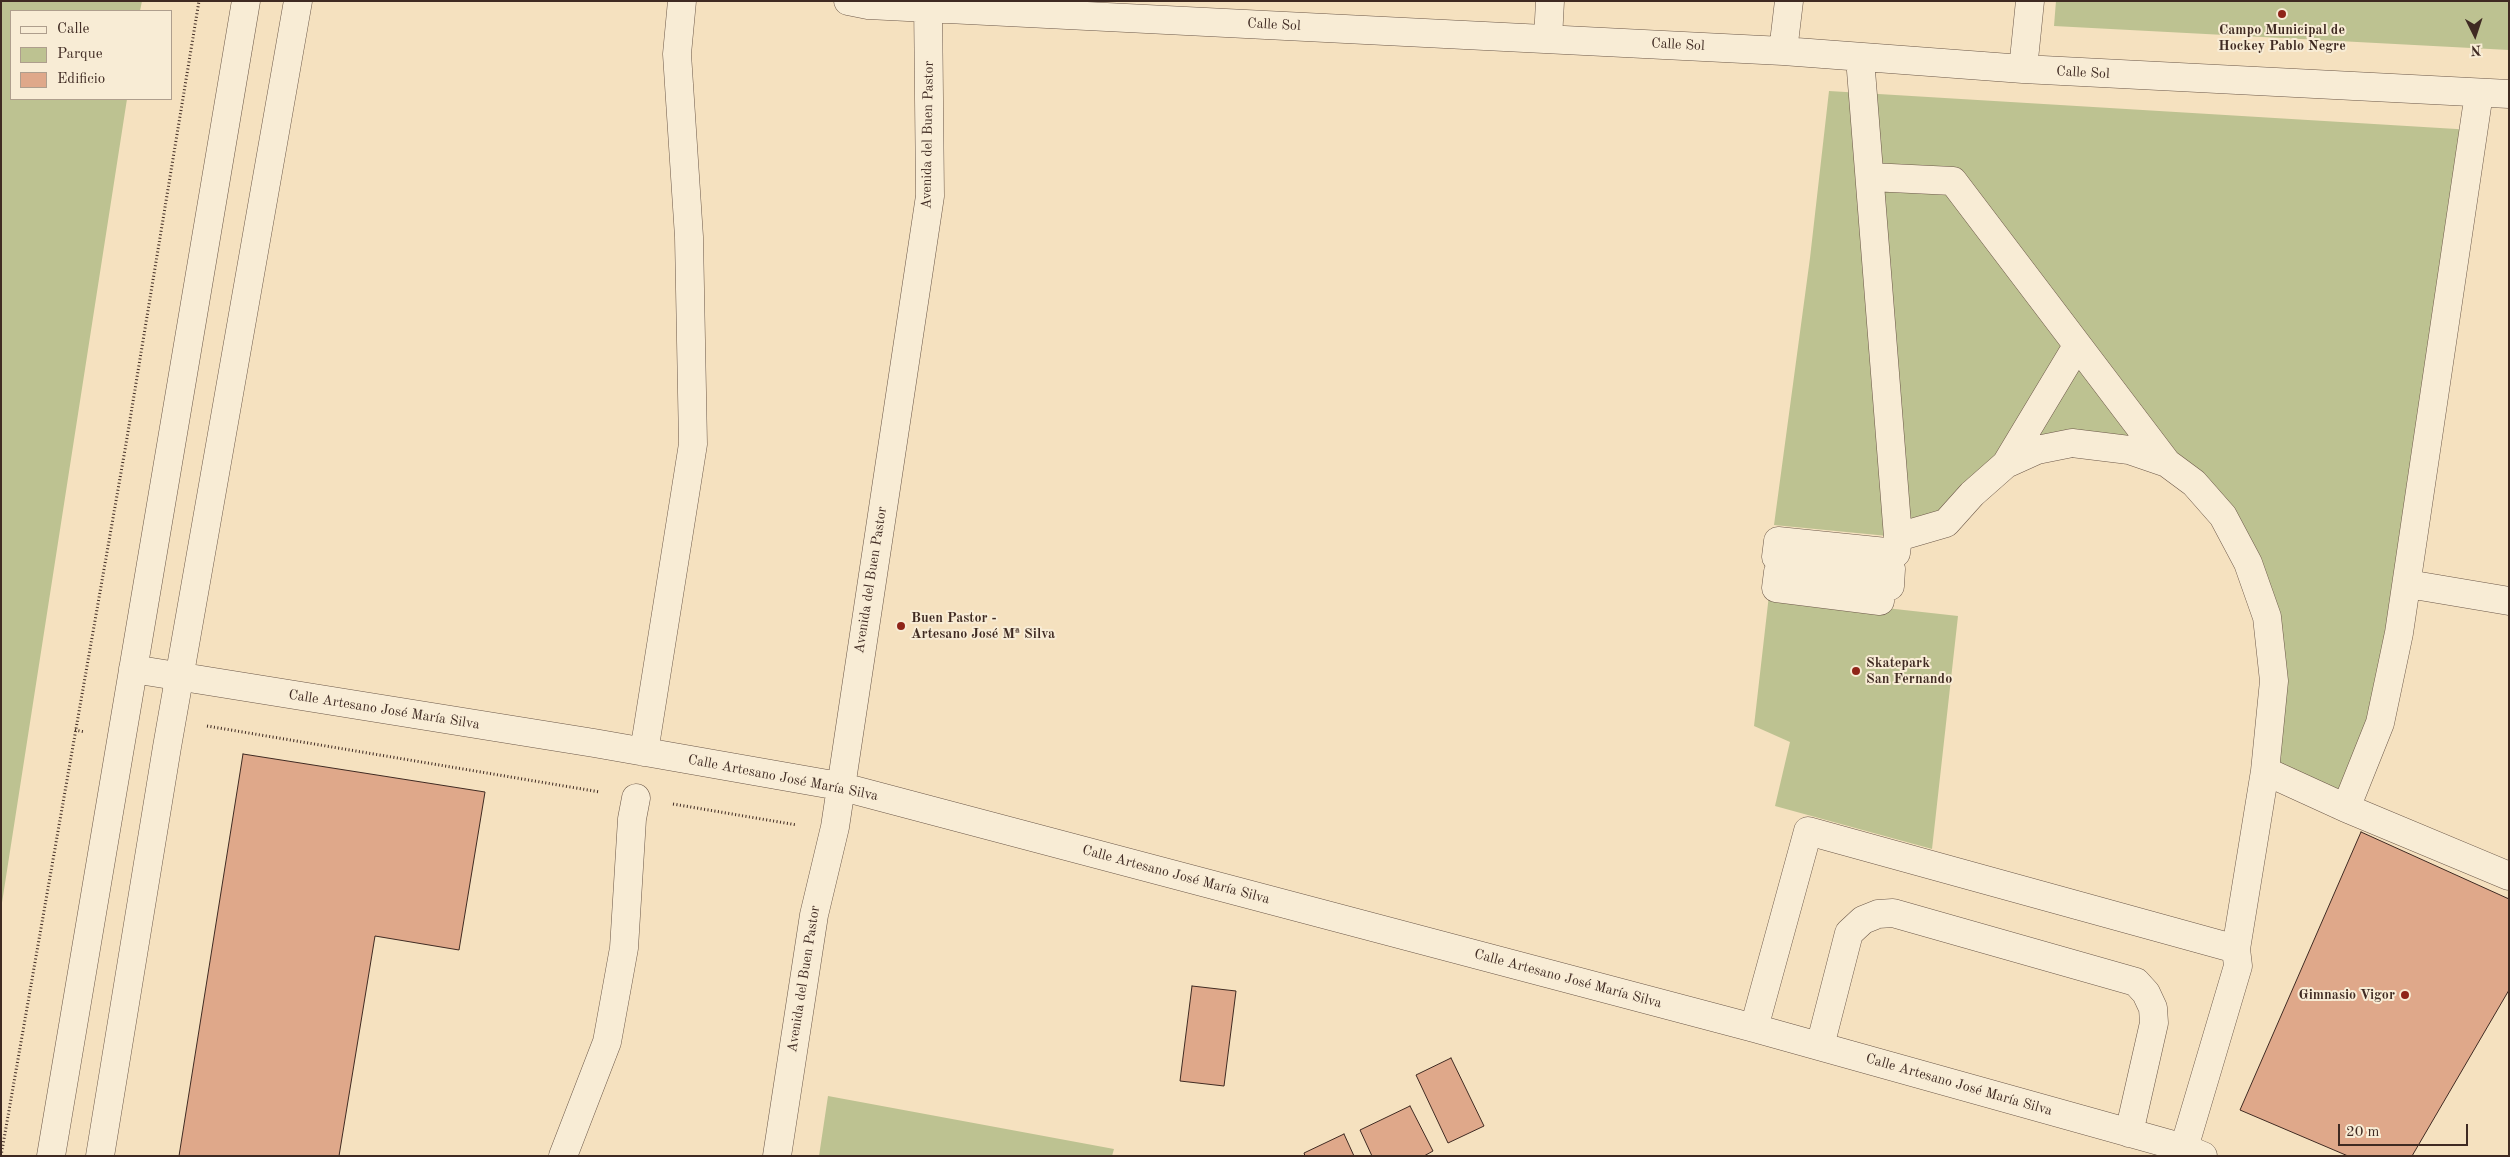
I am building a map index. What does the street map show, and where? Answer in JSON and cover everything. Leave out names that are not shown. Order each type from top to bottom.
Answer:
[{"type":"street","points":[[51,1156],[120,738],[246,1]]},
{"type":"street","points":[[100,1156],[167,747],[181,677],[298,1]]},
{"type":"street","points":[[644,752],[693,444],[689,237],[677,54],[682,1]]},
{"type":"street","name":"Calle Sol","points":[[848,1],[868,5],[929,5],[1783,51],[2023,69],[2509,94]]},
{"type":"street","points":[[1548,39],[1550,1]]},
{"type":"street","points":[[1783,51],[1789,1]]},
{"type":"street","points":[[2023,69],[2030,1]]},
{"type":"street","name":"Avenida del Buen Pastor","points":[[777,1156],[814,915],[834,827],[930,196],[929,5]]},
{"type":"street","points":[[1860,58],[1898,536],[1896,553],[1778,541],[1776,557],[1891,569],[1890,586],[1778,572],[1776,588],[1880,601]]},
{"type":"street","points":[[2346,808],[2380,723],[2408,584],[2479,93]]},
{"type":"street","points":[[1870,177],[1953,181],[2167,463],[2194,483],[2223,516],[2248,563],[2266,617],[2274,681],[2265,771],[2236,949],[2238,966],[2194,1152]]},
{"type":"street","points":[[2006,464],[2077,346]]},
{"type":"street","points":[[1898,536],[1946,523],[1972,494],[2006,464],[2037,450],[2072,443],[2130,450],[2167,463]]},
{"type":"street","points":[[2408,584],[2509,601]]},
{"type":"street","name":"Calle Artesano José María Silva","points":[[133,669],[644,752],[839,786],[1754,1028],[2194,1152]]},
{"type":"street","points":[[2265,771],[2346,808],[2509,876]]},
{"type":"street","points":[[563,1156],[607,1042],[624,948],[632,819],[636,798]]},
{"type":"street","points":[[1754,1028],[1808,832],[2236,949]]},
{"type":"street","points":[[1820,1046],[1849,933],[1864,920],[1878,914],[1893,913],[2136,982],[2146,994],[2153,1008],[2154,1023],[2128,1132]]},
{"type":"path","points":[[1,1156],[199,1]]},
{"type":"path","points":[[167,747],[178,749],[190,734],[200,726],[209,726],[792,824],[834,827]]},
{"type":"path","points":[[75,730],[120,738]]},
{"type":"green space","points":[[1,1],[142,1],[140,10],[10,10],[10,100],[127,100],[1,909]]},
{"type":"green space","name":"Campo Municipal de Hockey Pablo Negre","points":[[2056,1],[2509,1],[2509,50],[2054,26]]},
{"type":"green space","points":[[1829,91],[2473,130],[2408,584],[2346,808],[2265,771],[2266,617],[2194,483],[2071,443],[1972,494],[1898,537],[1774,525],[1810,258]]},
{"type":"green space","name":"Skatepark San Fernando","points":[[1769,595],[1958,616],[1932,849],[1775,806],[1790,742],[1754,726]]},
{"type":"green space","points":[[828,1096],[1114,1149],[1112,1156],[819,1156]]},
{"type":"building","points":[[243,754],[485,792],[459,950],[375,936],[339,1156],[179,1156]]},
{"type":"building","points":[[2361,832],[2509,899],[2509,990],[2412,1156],[2348,1156],[2240,1110]]},
{"type":"building","points":[[1192,986],[1236,991],[1224,1086],[1180,1081]]},
{"type":"building","points":[[1451,1058],[1484,1126],[1448,1143],[1416,1075]]},
{"type":"building","points":[[1410,1106],[1433,1151],[1424,1156],[1372,1156],[1360,1130]]},
{"type":"building","points":[[1344,1134],[1354,1156],[1305,1156],[1304,1153]]},
{"type":"place","name":"Campo Municipal de Hockey Pablo Negre","points":[[2282,14]]},
{"type":"place","name":"Buen Pastor - Artesano José Mª Silva","points":[[901,626]]},
{"type":"place","name":"Skatepark San Fernando","points":[[1856,671]]},
{"type":"place","name":"Gimnasio Vigor","points":[[2405,995]]}]
